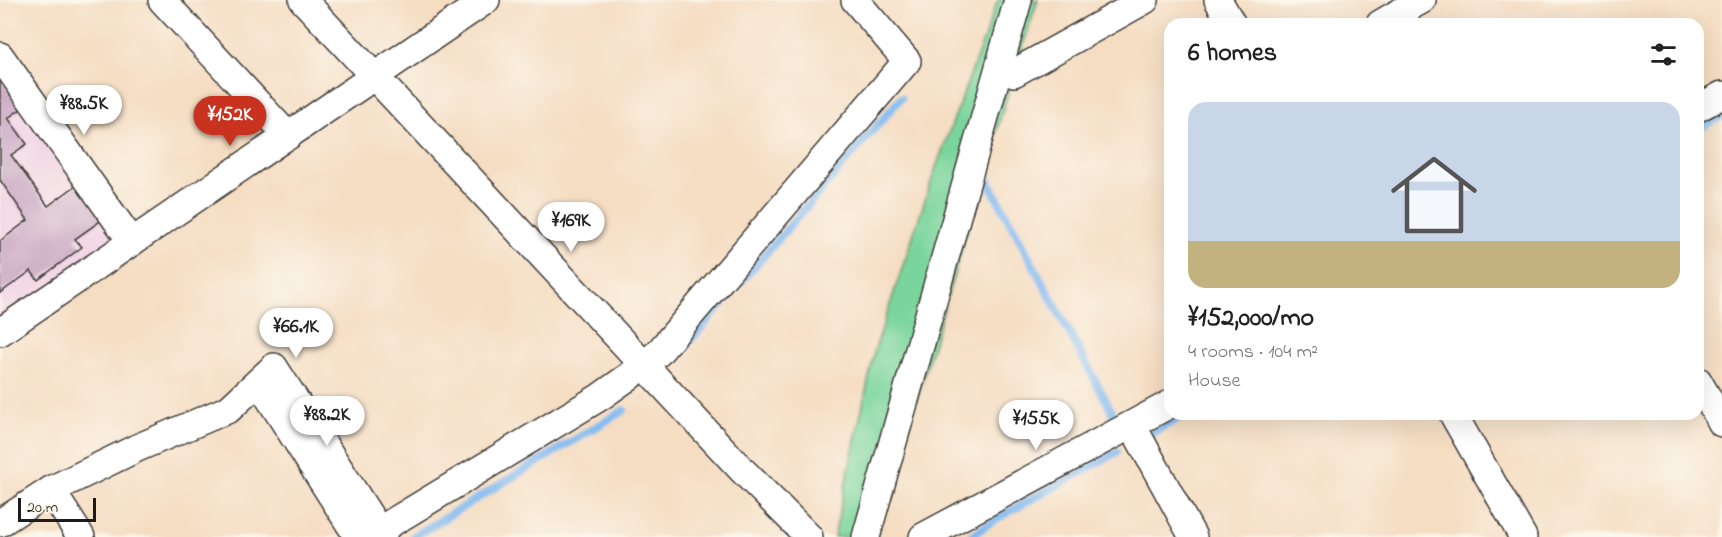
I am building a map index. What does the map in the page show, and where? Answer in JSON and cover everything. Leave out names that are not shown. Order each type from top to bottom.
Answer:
[{"type":"street","points":[[162,0],[288,136]]},
{"type":"street","points":[[303,0],[743,471],[808,537]]},
{"type":"street","points":[[0,332],[486,0]]},
{"type":"street","points":[[0,523],[51,490],[137,447],[229,409],[274,367],[372,535],[600,397],[645,365],[659,352],[907,61],[855,0]]},
{"type":"street","points":[[866,537],[1018,0]]},
{"type":"street","points":[[1014,73],[1145,0]]},
{"type":"street","points":[[1218,0],[1228,18]]},
{"type":"street","points":[[1394,18],[1410,11]]},
{"type":"street","points":[[0,56],[132,242]]},
{"type":"street","points":[[1704,105],[1722,95]]},
{"type":"street","points":[[1704,392],[1722,423]]},
{"type":"street","points":[[923,537],[1164,407]]},
{"type":"street","points":[[1456,420],[1523,537]]},
{"type":"street","points":[[1132,425],[1194,537]]},
{"type":"street","points":[[51,490],[81,537]]},
{"type":"shaded area","points":[[0,71],[118,238],[0,319]]},
{"type":"green space","points":[[998,0],[1038,0],[1014,73],[876,537],[834,537],[875,349],[935,170]]},
{"type":"building","points":[[0,75],[25,106],[8,118],[27,144],[11,155],[48,206],[78,184],[103,219],[75,239],[82,247],[38,280],[31,271],[0,293],[0,241],[28,220],[0,180]]},
{"type":"waterway","points":[[663,372],[901,98]]},
{"type":"waterway","points":[[1704,126],[1722,116]]},
{"type":"waterway","points":[[984,173],[1118,423]]},
{"type":"waterway","points":[[413,537],[624,410]]},
{"type":"waterway","points":[[1150,434],[1176,420]]},
{"type":"waterway","points":[[969,537],[996,519],[1117,452]]}]
